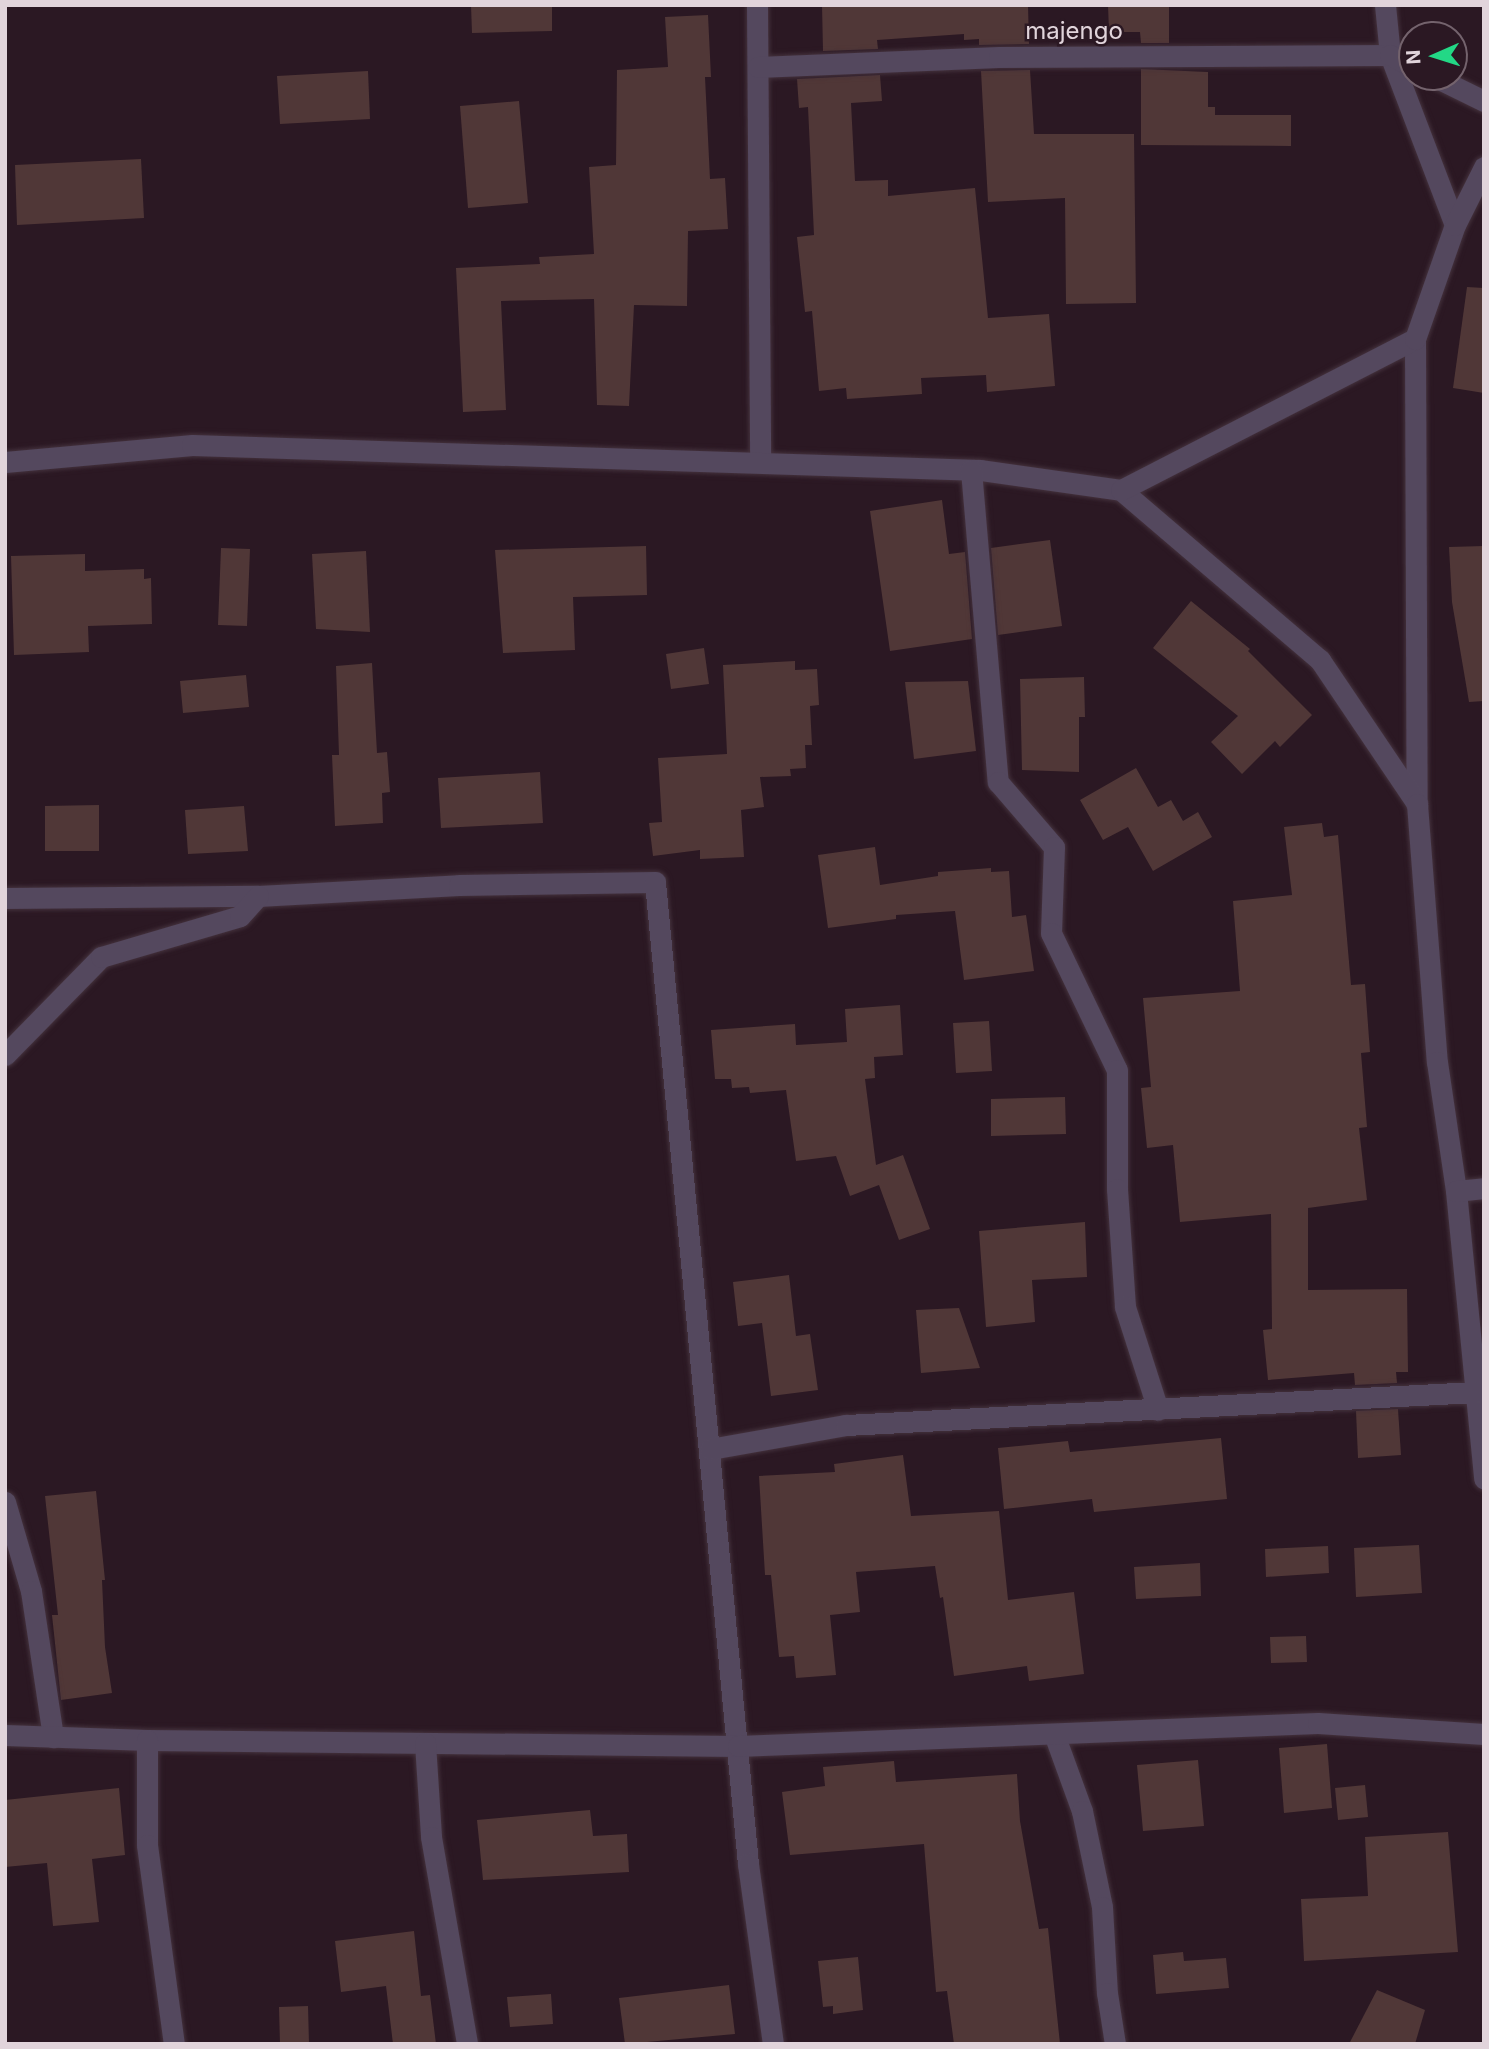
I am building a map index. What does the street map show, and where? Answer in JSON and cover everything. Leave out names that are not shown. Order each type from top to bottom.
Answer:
[{"type":"street","points":[[757,5],[760,461]]},
{"type":"street","points":[[1385,5],[1390,55],[1455,225]]},
{"type":"street","name":"majengo","points":[[758,66],[999,57],[1390,55],[1398,59]]},
{"type":"street","points":[[1464,91],[1484,101]]},
{"type":"street","points":[[1484,167],[1455,225],[1415,339],[1417,804],[1437,1062],[1456,1191],[1484,1479]]},
{"type":"street","points":[[1121,490],[1415,339]]},
{"type":"street","points":[[5,462],[192,445],[760,461],[971,470],[1121,490],[1320,660],[1417,804]]},
{"type":"street","points":[[971,470],[998,782],[1054,847],[1051,933],[1117,1070],[1117,1189],[1125,1307],[1158,1410]]},
{"type":"street","points":[[5,898],[258,896],[459,885],[654,882],[748,1864],[774,2044]]},
{"type":"street","points":[[5,1055],[101,957],[240,916],[258,896]]},
{"type":"street","points":[[1456,1191],[1484,1188]]},
{"type":"street","points":[[710,1449],[846,1425],[1475,1392]]},
{"type":"street","points":[[5,1502],[31,1591],[53,1737]]},
{"type":"street","points":[[5,1735],[147,1740],[738,1746],[1318,1723],[1484,1734]]},
{"type":"street","points":[[1054,1734],[1082,1811],[1102,1907],[1107,1993],[1115,2044]]},
{"type":"street","points":[[147,1740],[147,1845],[174,2044]]},
{"type":"street","points":[[425,1743],[431,1837],[467,2044]]},
{"type":"building","points":[[471,5],[552,5],[552,31],[472,33]]},
{"type":"building","points":[[822,5],[1028,5],[1029,44],[979,45],[979,39],[964,40],[964,34],[877,40],[878,49],[823,51]]},
{"type":"building","points":[[1108,5],[1169,5],[1169,43],[1141,43],[1140,32],[1109,32]]},
{"type":"building","points":[[708,15],[711,77],[705,77],[710,179],[725,178],[728,229],[688,231],[687,306],[634,305],[629,406],[597,405],[594,299],[501,301],[506,410],[463,412],[456,268],[540,264],[539,257],[594,254],[589,167],[616,165],[617,70],[668,67],[665,17]]},
{"type":"building","points":[[1141,69],[1208,72],[1208,107],[1215,107],[1215,115],[1291,115],[1291,146],[1141,145]]},
{"type":"building","points":[[1030,70],[1034,134],[1134,134],[1136,303],[1066,304],[1065,198],[988,202],[981,71]]},
{"type":"building","points":[[368,71],[370,119],[280,124],[277,76]]},
{"type":"building","points":[[880,75],[882,101],[851,103],[855,181],[888,180],[888,196],[975,188],[988,318],[1049,314],[1055,386],[987,392],[986,375],[921,378],[922,394],[847,399],[846,388],[819,391],[812,311],[805,312],[797,237],[814,235],[808,107],[799,108],[797,79]]},
{"type":"building","points":[[519,101],[528,203],[468,208],[460,106]]},
{"type":"building","points":[[141,159],[144,218],[17,225],[15,165]]},
{"type":"building","points":[[1467,287],[1484,288],[1484,393],[1453,388]]},
{"type":"building","points":[[942,500],[949,554],[965,552],[972,639],[890,651],[870,511]]},
{"type":"building","points":[[1050,540],[1062,626],[998,635],[991,548]]},
{"type":"building","points":[[646,546],[647,595],[573,597],[575,650],[503,653],[495,550]]},
{"type":"building","points":[[1484,546],[1484,701],[1469,702],[1452,602],[1449,547]]},
{"type":"building","points":[[221,548],[250,549],[247,626],[218,625]]},
{"type":"building","points":[[366,551],[370,632],[316,629],[312,554]]},
{"type":"building","points":[[85,554],[85,571],[144,569],[144,579],[151,578],[152,624],[88,626],[89,652],[14,655],[11,556]]},
{"type":"building","points":[[1191,601],[1250,649],[1248,651],[1312,715],[1280,747],[1275,741],[1242,774],[1211,742],[1238,716],[1153,648]]},
{"type":"building","points":[[704,648],[709,684],[671,689],[666,654]]},
{"type":"building","points":[[795,661],[795,670],[817,669],[819,705],[810,706],[812,745],[805,745],[806,768],[790,769],[791,776],[760,777],[764,807],[741,810],[744,857],[700,859],[700,850],[653,856],[649,823],[662,822],[658,758],[727,754],[723,665]]},
{"type":"building","points":[[372,663],[377,753],[387,752],[390,792],[382,793],[383,823],[335,826],[332,755],[339,755],[336,666]]},
{"type":"building","points":[[246,675],[249,707],[183,713],[180,681]]},
{"type":"building","points":[[1084,677],[1085,717],[1079,717],[1079,772],[1022,770],[1020,679]]},
{"type":"building","points":[[968,681],[976,751],[914,759],[905,682]]},
{"type":"building","points":[[1136,768],[1158,807],[1171,800],[1183,821],[1198,812],[1212,837],[1153,871],[1128,827],[1103,840],[1080,800]]},
{"type":"building","points":[[540,772],[543,823],[441,828],[438,778]]},
{"type":"building","points":[[99,805],[99,851],[45,851],[45,806]]},
{"type":"building","points":[[244,806],[248,851],[188,854],[185,810]]},
{"type":"building","points":[[1322,823],[1324,837],[1338,835],[1351,985],[1365,984],[1370,1052],[1361,1053],[1367,1127],[1359,1128],[1367,1200],[1308,1208],[1308,1290],[1407,1289],[1408,1372],[1396,1372],[1397,1383],[1355,1385],[1354,1373],[1268,1380],[1263,1330],[1272,1329],[1271,1214],[1180,1222],[1173,1145],[1147,1148],[1141,1088],[1151,1087],[1143,998],[1240,991],[1233,901],[1292,895],[1284,827]]},
{"type":"building","points":[[875,847],[880,885],[938,876],[938,872],[991,868],[991,872],[1009,871],[1012,917],[1026,915],[1034,971],[964,980],[955,911],[896,915],[896,919],[828,928],[818,855]]},
{"type":"building","points":[[900,1005],[903,1055],[874,1057],[875,1078],[865,1079],[876,1165],[903,1155],[930,1229],[899,1240],[879,1185],[850,1196],[836,1156],[796,1161],[786,1090],[750,1093],[749,1087],[732,1088],[731,1079],[715,1079],[711,1030],[795,1024],[796,1045],[847,1042],[845,1009]]},
{"type":"building","points":[[989,1021],[992,1071],[956,1073],[953,1023]]},
{"type":"building","points":[[1065,1097],[1066,1134],[991,1136],[991,1099]]},
{"type":"building","points":[[1085,1222],[1087,1277],[1032,1280],[1035,1322],[986,1327],[979,1231]]},
{"type":"building","points":[[789,1275],[796,1336],[810,1334],[818,1390],[771,1396],[762,1323],[738,1326],[733,1282]]},
{"type":"building","points":[[959,1308],[980,1368],[921,1373],[916,1310]]},
{"type":"building","points":[[1398,1409],[1401,1455],[1358,1458],[1356,1411]]},
{"type":"building","points":[[1221,1438],[1227,1499],[1094,1512],[1092,1499],[1004,1509],[998,1448],[1068,1441],[1070,1452]]},
{"type":"building","points":[[903,1455],[911,1516],[999,1511],[1008,1600],[1074,1592],[1084,1674],[1029,1681],[1027,1666],[954,1676],[943,1597],[940,1598],[935,1566],[856,1572],[860,1612],[830,1615],[836,1675],[796,1678],[794,1656],[779,1657],[771,1575],[765,1575],[759,1476],[835,1472],[834,1464]]},
{"type":"building","points":[[96,1491],[105,1580],[102,1580],[105,1647],[112,1693],[61,1700],[52,1615],[58,1615],[45,1496]]},
{"type":"building","points":[[1419,1545],[1422,1593],[1356,1597],[1354,1548]]},
{"type":"building","points":[[1328,1546],[1329,1573],[1266,1577],[1265,1549]]},
{"type":"building","points":[[1200,1563],[1201,1596],[1136,1599],[1134,1567]]},
{"type":"building","points":[[1306,1636],[1307,1662],[1271,1663],[1270,1637]]},
{"type":"building","points":[[1327,1744],[1332,1808],[1284,1813],[1279,1748]]},
{"type":"building","points":[[1198,1760],[1204,1826],[1143,1831],[1137,1765]]},
{"type":"building","points":[[894,1761],[896,1782],[1017,1774],[1020,1821],[1039,1929],[1048,1928],[1060,2044],[954,2044],[947,1991],[936,1992],[924,1844],[790,1855],[782,1792],[825,1786],[823,1767]]},
{"type":"building","points":[[1365,1785],[1368,1817],[1338,1820],[1335,1788]]},
{"type":"building","points":[[119,1788],[125,1855],[92,1859],[99,1922],[53,1926],[47,1863],[5,1867],[5,1800]]},
{"type":"building","points":[[590,1810],[593,1836],[627,1834],[629,1872],[483,1880],[477,1820]]},
{"type":"building","points":[[1448,1832],[1458,1952],[1304,1961],[1301,1899],[1368,1896],[1365,1837]]},
{"type":"building","points":[[414,1931],[421,1996],[430,1995],[436,2044],[393,2044],[386,1986],[341,1992],[335,1941]]},
{"type":"building","points":[[1183,1952],[1184,1961],[1226,1958],[1229,1988],[1156,1994],[1153,1955]]},
{"type":"building","points":[[858,1957],[863,2010],[833,2014],[833,2006],[823,2007],[818,1961]]},
{"type":"building","points":[[729,1985],[735,2034],[625,2044],[619,1998]]},
{"type":"building","points":[[1377,1990],[1425,2010],[1415,2044],[1349,2044]]},
{"type":"building","points":[[551,1994],[553,2024],[510,2027],[507,1997]]},
{"type":"building","points":[[308,2006],[309,2044],[280,2044],[279,2007]]}]
